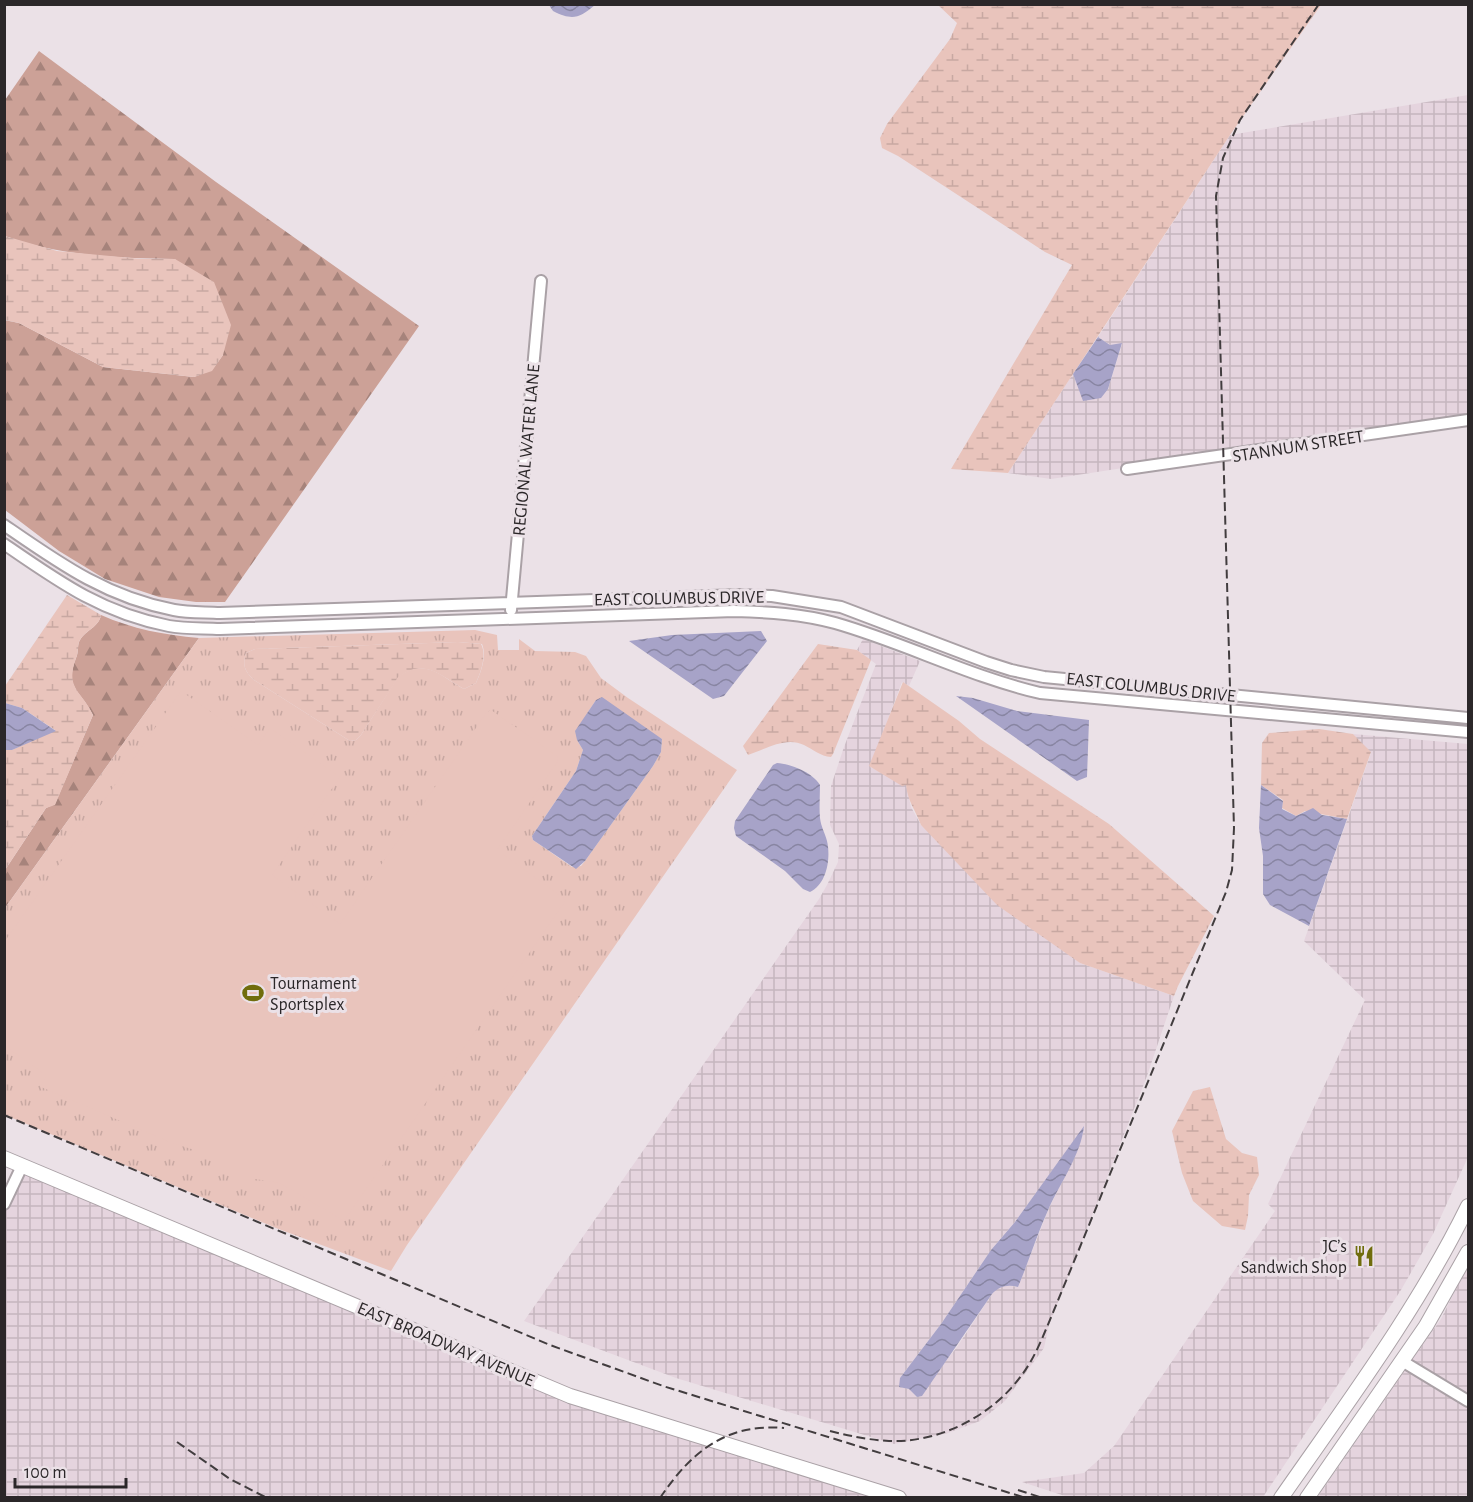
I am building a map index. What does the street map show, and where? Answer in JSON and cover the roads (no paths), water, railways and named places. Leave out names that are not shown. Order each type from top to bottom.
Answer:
[{"type":"main road","name":"EAST BROADWAY AVENUE","points":[[4,1158],[570,1396],[874,1494],[899,1497]]},
{"type":"main road","points":[[1281,1497],[1405,1318],[1468,1206]]},
{"type":"main road","points":[[1307,1497],[1426,1326],[1468,1252]]},
{"type":"street","name":"REGIONAL WATER LANE","points":[[511,619],[541,281]]},
{"type":"street","name":"STANNUM STREET","points":[[1127,469],[1468,420]]},
{"type":"street","name":"EAST COLUMBUS DRIVE","points":[[4,525],[93,584],[120,596],[176,611],[220,613],[739,595],[772,596],[841,607],[986,662],[1011,670],[1044,676],[1468,718]]},
{"type":"street","name":"EAST COLUMBUS DRIVE","points":[[4,544],[86,598],[139,619],[171,627],[220,629],[735,611],[767,612],[801,615],[834,623],[980,677],[1040,693],[1468,732]]},
{"type":"street","points":[[894,644],[900,629]]},
{"type":"street","points":[[1399,727],[1400,711]]},
{"type":"street","points":[[4,1204],[22,1166]]},
{"type":"street","points":[[1402,1361],[1468,1401]]},
{"type":"water","points":[[549,5],[595,5],[576,17],[571,17],[553,11]]},
{"type":"water","points":[[1098,337],[1110,345],[1122,343],[1108,389],[1101,398],[1083,401],[1073,374]]},
{"type":"water","points":[[761,631],[767,641],[724,696],[713,699],[629,641],[672,635]]},
{"type":"water","points":[[956,696],[973,698],[1017,711],[1089,720],[1087,777],[1077,781]]},
{"type":"water","points":[[602,697],[662,739],[661,752],[585,861],[576,869],[533,840],[532,836],[576,771],[583,750],[575,731],[596,700]]},
{"type":"water","points":[[5,703],[22,708],[56,731],[12,750],[5,750]]},
{"type":"water","points":[[777,763],[801,770],[812,776],[820,785],[820,818],[827,841],[828,862],[824,877],[810,892],[803,889],[785,871],[736,836],[735,821],[773,765]]},
{"type":"water","points":[[1261,785],[1283,801],[1282,809],[1296,816],[1313,808],[1322,815],[1347,819],[1309,926],[1270,905],[1263,894],[1263,856],[1259,828]]},
{"type":"water","points":[[1084,1126],[1075,1158],[1045,1218],[1018,1287],[1004,1286],[992,1294],[922,1396],[917,1397],[909,1389],[899,1387],[900,1378],[941,1324],[991,1250],[1015,1222]]},
{"type":"railway","points":[[830,1431],[860,1438],[889,1441],[927,1437],[945,1432],[980,1415],[1009,1390],[1021,1376],[1035,1354],[1045,1331],[1226,892],[1232,870],[1234,828],[1216,196],[1223,158],[1240,120],[1319,4]]},
{"type":"railway","points":[[4,1115],[550,1345],[663,1386],[1026,1498]]},
{"type":"railway","points":[[660,1498],[684,1467],[712,1444],[745,1430],[784,1428]]},
{"type":"railway","points":[[177,1442],[230,1479],[267,1498]]},
{"type":"railway","points":[[1018,1490],[1043,1498]]},
{"type":"place","name":"Tournament Sportsplex","points":[[253,993]]},
{"type":"place","name":"JC’s Sandwich Shop","points":[[1364,1256]]}]
